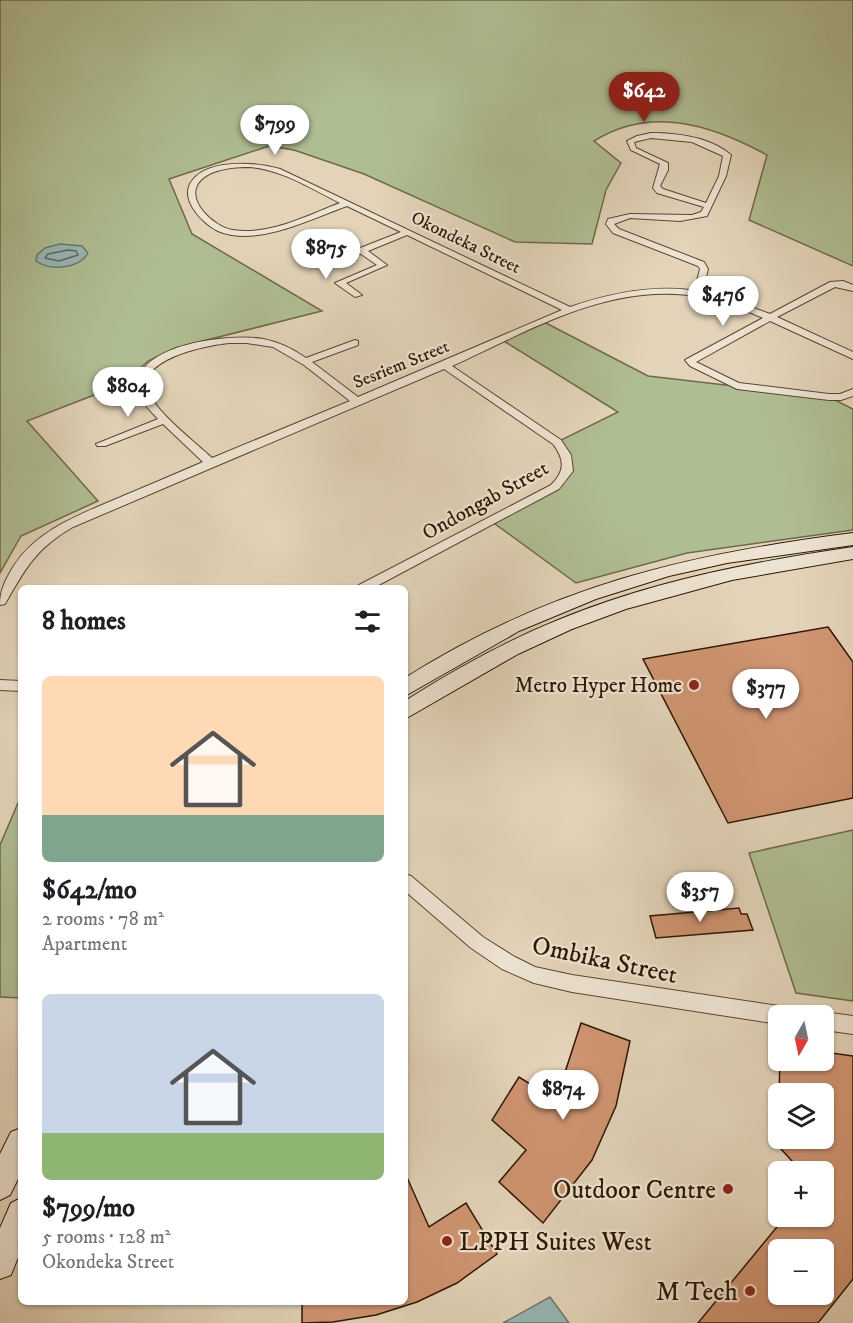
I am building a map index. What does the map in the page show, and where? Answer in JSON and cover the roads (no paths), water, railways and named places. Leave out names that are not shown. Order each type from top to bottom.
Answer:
[{"type":"main road","points":[[408,686],[481,642],[584,597],[708,561],[772,549],[853,539]]},
{"type":"main road","points":[[408,709],[448,682],[496,656],[609,606],[716,575],[783,562],[853,553]]},
{"type":"main road","points":[[0,1185],[18,1148]]},
{"type":"main road","points":[[0,1264],[18,1220]]},
{"type":"street","points":[[692,293],[701,281],[704,269],[701,264],[616,231],[610,224],[611,221],[621,217],[675,220],[695,218],[704,214],[708,206],[728,160],[727,155],[722,150],[668,135],[643,136],[630,141],[633,149],[664,162],[664,170],[656,186],[660,191],[708,206]]},
{"type":"street","name":"Okondeka Street","points":[[347,203],[274,230],[234,233],[222,231],[211,225],[190,194],[191,185],[198,177],[210,171],[258,165],[273,168],[347,203],[408,232],[570,311]]},
{"type":"street","points":[[358,295],[336,281],[383,265],[361,252],[408,232]]},
{"type":"street","points":[[853,288],[843,284],[833,284],[690,360],[693,364],[737,386],[829,397],[840,397],[853,392]]},
{"type":"street","name":"Sesriem Street","points":[[0,601],[29,551],[50,533],[355,400],[602,299],[653,291],[692,293],[733,303],[853,356]]},
{"type":"street","points":[[210,462],[165,420],[144,396],[142,382],[152,366],[178,352],[221,340],[243,340],[276,345],[355,400]]},
{"type":"street","points":[[303,362],[356,343]]},
{"type":"street","name":"Ondongab Street","points":[[369,585],[555,488],[569,470],[568,459],[557,442],[444,365]]},
{"type":"street","points":[[101,444],[165,420]]},
{"type":"street","points":[[0,685],[18,686]]},
{"type":"street","name":"Ombika Street","points":[[408,884],[466,933],[505,961],[526,972],[550,979],[664,999],[768,1013]]},
{"type":"street","points":[[834,1022],[853,1024]]},
{"type":"water","points":[[60,244],[82,246],[88,253],[78,262],[64,267],[49,266],[36,261],[37,255],[45,248]]},
{"type":"water","points":[[550,1297],[569,1323],[503,1323]]},
{"type":"place","name":"Metro Hyper Home","points":[[694,685]]},
{"type":"place","name":"Outdoor Centre","points":[[728,1189]]},
{"type":"place","name":"LPPH Suites West","points":[[447,1241]]},
{"type":"place","name":"M Tech","points":[[750,1291]]}]
